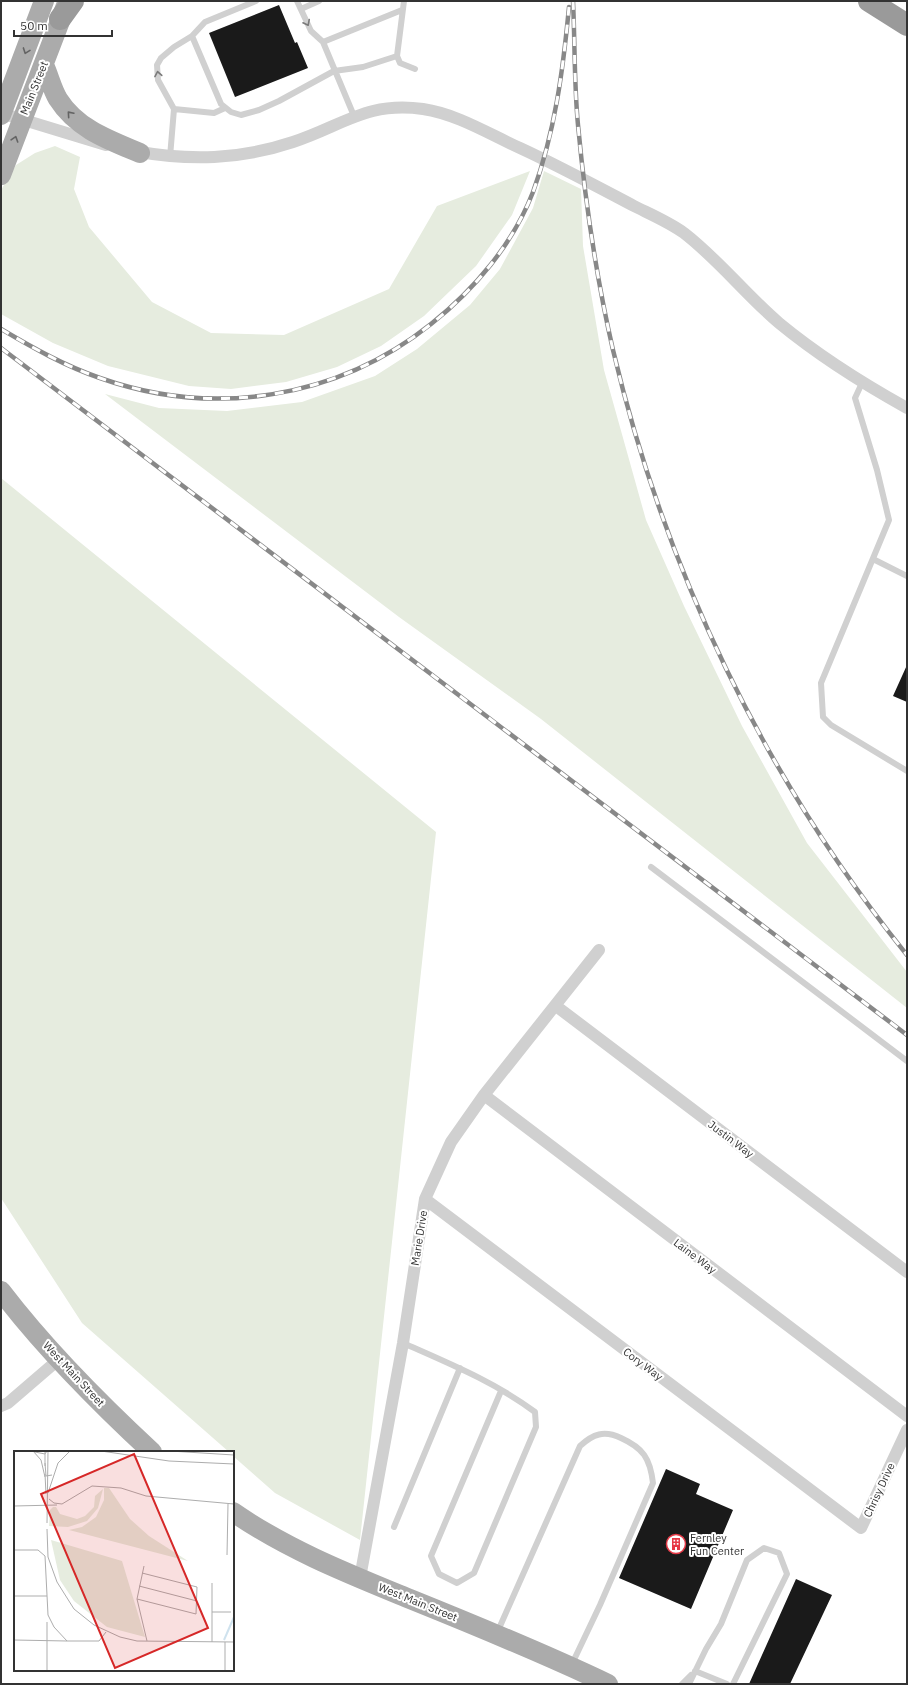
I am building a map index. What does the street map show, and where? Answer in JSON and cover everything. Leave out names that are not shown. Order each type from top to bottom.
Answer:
[{"type":"highway","points":[[64,10],[73,1]]},
{"type":"highway","points":[[869,1],[907,25]]},
{"type":"main road","name":"Main Street","points":[[1,114],[44,1]]},
{"type":"main road","name":"Main Street","points":[[1,175],[21,119],[44,65],[64,10]]},
{"type":"main road","points":[[44,65],[58,98],[76,122],[108,140],[140,152]]},
{"type":"main road","name":"West Main Street","points":[[1,1291],[58,1360],[151,1451]]},
{"type":"main road","name":"West Main Street","points":[[234,1513],[283,1543],[360,1578],[497,1634],[608,1684]]},
{"type":"street","points":[[1,114],[87,140],[140,152],[170,157],[214,158],[242,155],[294,142],[354,116],[390,108],[424,109],[441,112],[585,179],[682,231],[717,261],[777,322],[812,349],[862,383],[907,408]]},
{"type":"street","name":"Marie Drive","points":[[360,1578],[403,1343],[424,1199],[451,1142],[484,1095],[599,950]]},
{"type":"street","name":"Justin Way","points":[[556,1006],[907,1272]]},
{"type":"street","name":"Laine Way","points":[[484,1095],[907,1416]]},
{"type":"street","name":"Cory Way","points":[[424,1199],[861,1528]]},
{"type":"street","points":[[1,1406],[8,1403],[58,1360]]},
{"type":"street","name":"Chrisy Drive","points":[[861,1528],[907,1430]]},
{"type":"lane","points":[[170,157],[174,109],[158,80],[157,65],[161,58],[174,47],[192,36],[205,22],[256,1]]},
{"type":"lane","points":[[297,1],[311,31],[323,42],[354,116]]},
{"type":"lane","points":[[300,9],[319,1]]},
{"type":"lane","points":[[404,1],[396,56],[400,63],[416,69]]},
{"type":"lane","points":[[323,42],[402,10]]},
{"type":"lane","points":[[192,36],[221,104],[225,108],[241,115],[259,110],[334,71],[363,67],[396,56]]},
{"type":"lane","points":[[174,109],[214,113],[225,108]]},
{"type":"lane","points":[[862,383],[855,398],[877,470],[889,520],[822,683],[823,717],[831,725],[907,771]]},
{"type":"lane","points":[[873,559],[907,576]]},
{"type":"lane","points":[[651,867],[907,1061]]},
{"type":"lane","points":[[403,1343],[460,1368],[501,1391],[535,1412],[536,1427],[474,1573],[457,1583],[439,1574],[431,1556],[501,1391]]},
{"type":"lane","points":[[394,1527],[460,1368]]},
{"type":"lane","points":[[497,1634],[580,1446],[590,1436],[600,1433],[612,1434],[636,1444],[645,1456],[651,1472],[653,1483],[600,1605],[570,1666]]},
{"type":"lane","points":[[689,1684],[721,1624],[747,1560],[764,1548],[779,1553],[787,1574],[734,1684]]},
{"type":"lane","points":[[695,1672],[727,1684]]},
{"type":"lane","points":[[682,1684],[695,1672]]},
{"type":"lane","points":[[705,1684],[706,1676]]},
{"type":"shaded area","points":[[55,146],[80,157],[74,189],[89,227],[152,302],[211,333],[284,335],[389,289],[437,206],[530,171],[512,215],[476,266],[424,316],[381,346],[337,367],[286,382],[231,389],[189,386],[108,366],[53,343],[1,314],[1,190],[16,165],[35,153]]},
{"type":"shaded area","points":[[544,171],[581,189],[583,246],[604,370],[646,520],[684,606],[742,726],[807,843],[907,972],[907,1008],[541,719],[399,617],[105,394],[159,408],[227,411],[302,402],[375,376],[417,349],[470,305],[500,269],[533,208]]},
{"type":"shaded area","points":[[1,478],[436,832],[360,1540],[275,1493],[234,1457],[234,1451],[228,1451],[82,1323],[1,1198]]},
{"type":"building","points":[[279,5],[295,43],[297,42],[308,68],[235,97],[209,33]]},
{"type":"building","points":[[907,665],[907,702],[893,696]]},
{"type":"building","name":"Fernley Fun Center","points":[[666,1469],[700,1484],[696,1494],[733,1510],[691,1609],[619,1578]]},
{"type":"building","points":[[796,1579],[832,1595],[790,1684],[749,1684]]},
{"type":"railway","points":[[573,1],[578,125],[596,266],[613,350],[635,432],[661,513],[691,592],[726,669],[765,744],[808,817],[856,887],[907,955]]},
{"type":"railway","points":[[1,329],[49,356],[100,378],[143,390],[186,397],[230,398],[273,394],[315,385],[356,370],[394,349],[431,324],[447,311],[477,281],[503,248],[525,211],[541,169],[557,101],[569,7]]},
{"type":"railway","points":[[1,348],[907,1035]]},
{"type":"place","name":"Fernley Fun Center","points":[[676,1544]]}]
